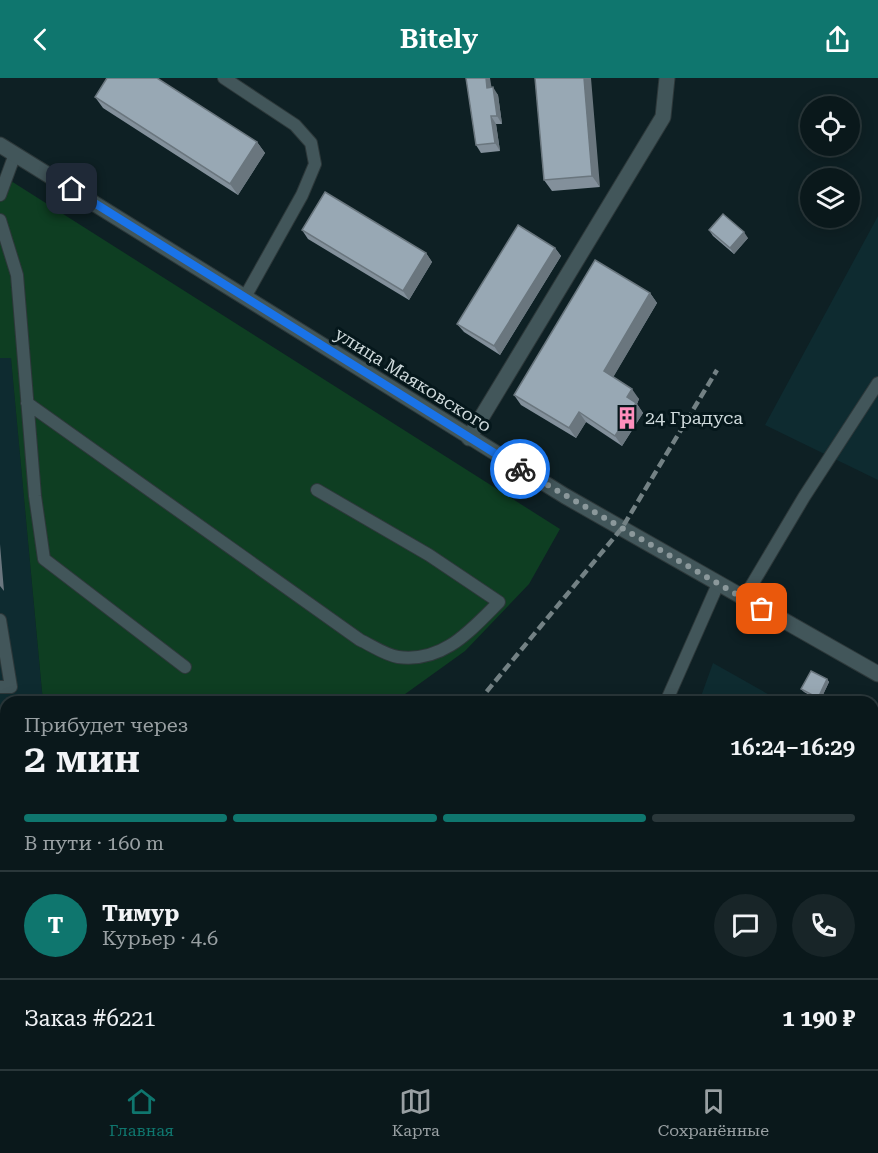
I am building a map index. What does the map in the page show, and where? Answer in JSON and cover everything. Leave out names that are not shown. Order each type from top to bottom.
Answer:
[{"type":"street","points":[[470,438],[663,117],[667,78]]},
{"type":"street","name":"улица Маяковского","points":[[0,145],[470,438],[718,584],[877,674]]},
{"type":"lane","points":[[224,78],[295,125],[311,143],[315,164],[302,195],[244,297]]},
{"type":"lane","points":[[0,195],[15,154]]},
{"type":"lane","points":[[0,220],[17,275],[35,496],[44,559],[185,667]]},
{"type":"lane","points":[[744,598],[878,383]]},
{"type":"lane","points":[[27,403],[360,640],[396,657],[434,656],[461,639],[499,602],[429,555],[317,490]]},
{"type":"lane","points":[[669,696],[718,584]]},
{"type":"lane","points":[[0,620],[10,687],[0,687]]},
{"type":"shaded area","points":[[878,216],[878,480],[765,425]]},
{"type":"shaded area","points":[[11,357],[42,696],[0,696],[0,358]]},
{"type":"shaded area","points":[[713,663],[771,696],[701,696]]},
{"type":"green space","points":[[0,174],[560,529],[529,584],[465,651],[402,696],[42,696],[11,358],[0,358]]},
{"type":"building","points":[[107,78],[157,78],[257,142],[230,184],[95,97]]},
{"type":"building","points":[[466,78],[486,78],[487,88],[493,87],[497,116],[491,116],[495,143],[476,145]]},
{"type":"building","points":[[535,78],[584,78],[592,176],[544,180]]},
{"type":"building","points":[[325,192],[426,253],[403,291],[302,230]]},
{"type":"building","points":[[723,214],[744,232],[730,248],[709,230]]},
{"type":"building","points":[[518,225],[555,248],[494,346],[457,324]]},
{"type":"building","points":[[595,260],[650,293],[604,371],[632,389],[627,397],[636,403],[615,436],[579,412],[569,428],[514,395]]},
{"type":"building","points":[[811,671],[827,679],[819,696],[801,689]]},
{"type":"railway","points":[[483,696],[622,528],[717,370]]},
{"type":"way so far","points":[[520,469],[762,609]]},
{"type":"place","name":"24 Градуса","points":[[627,418]]},
{"type":"route","points":[[72,189],[520,469]]}]
